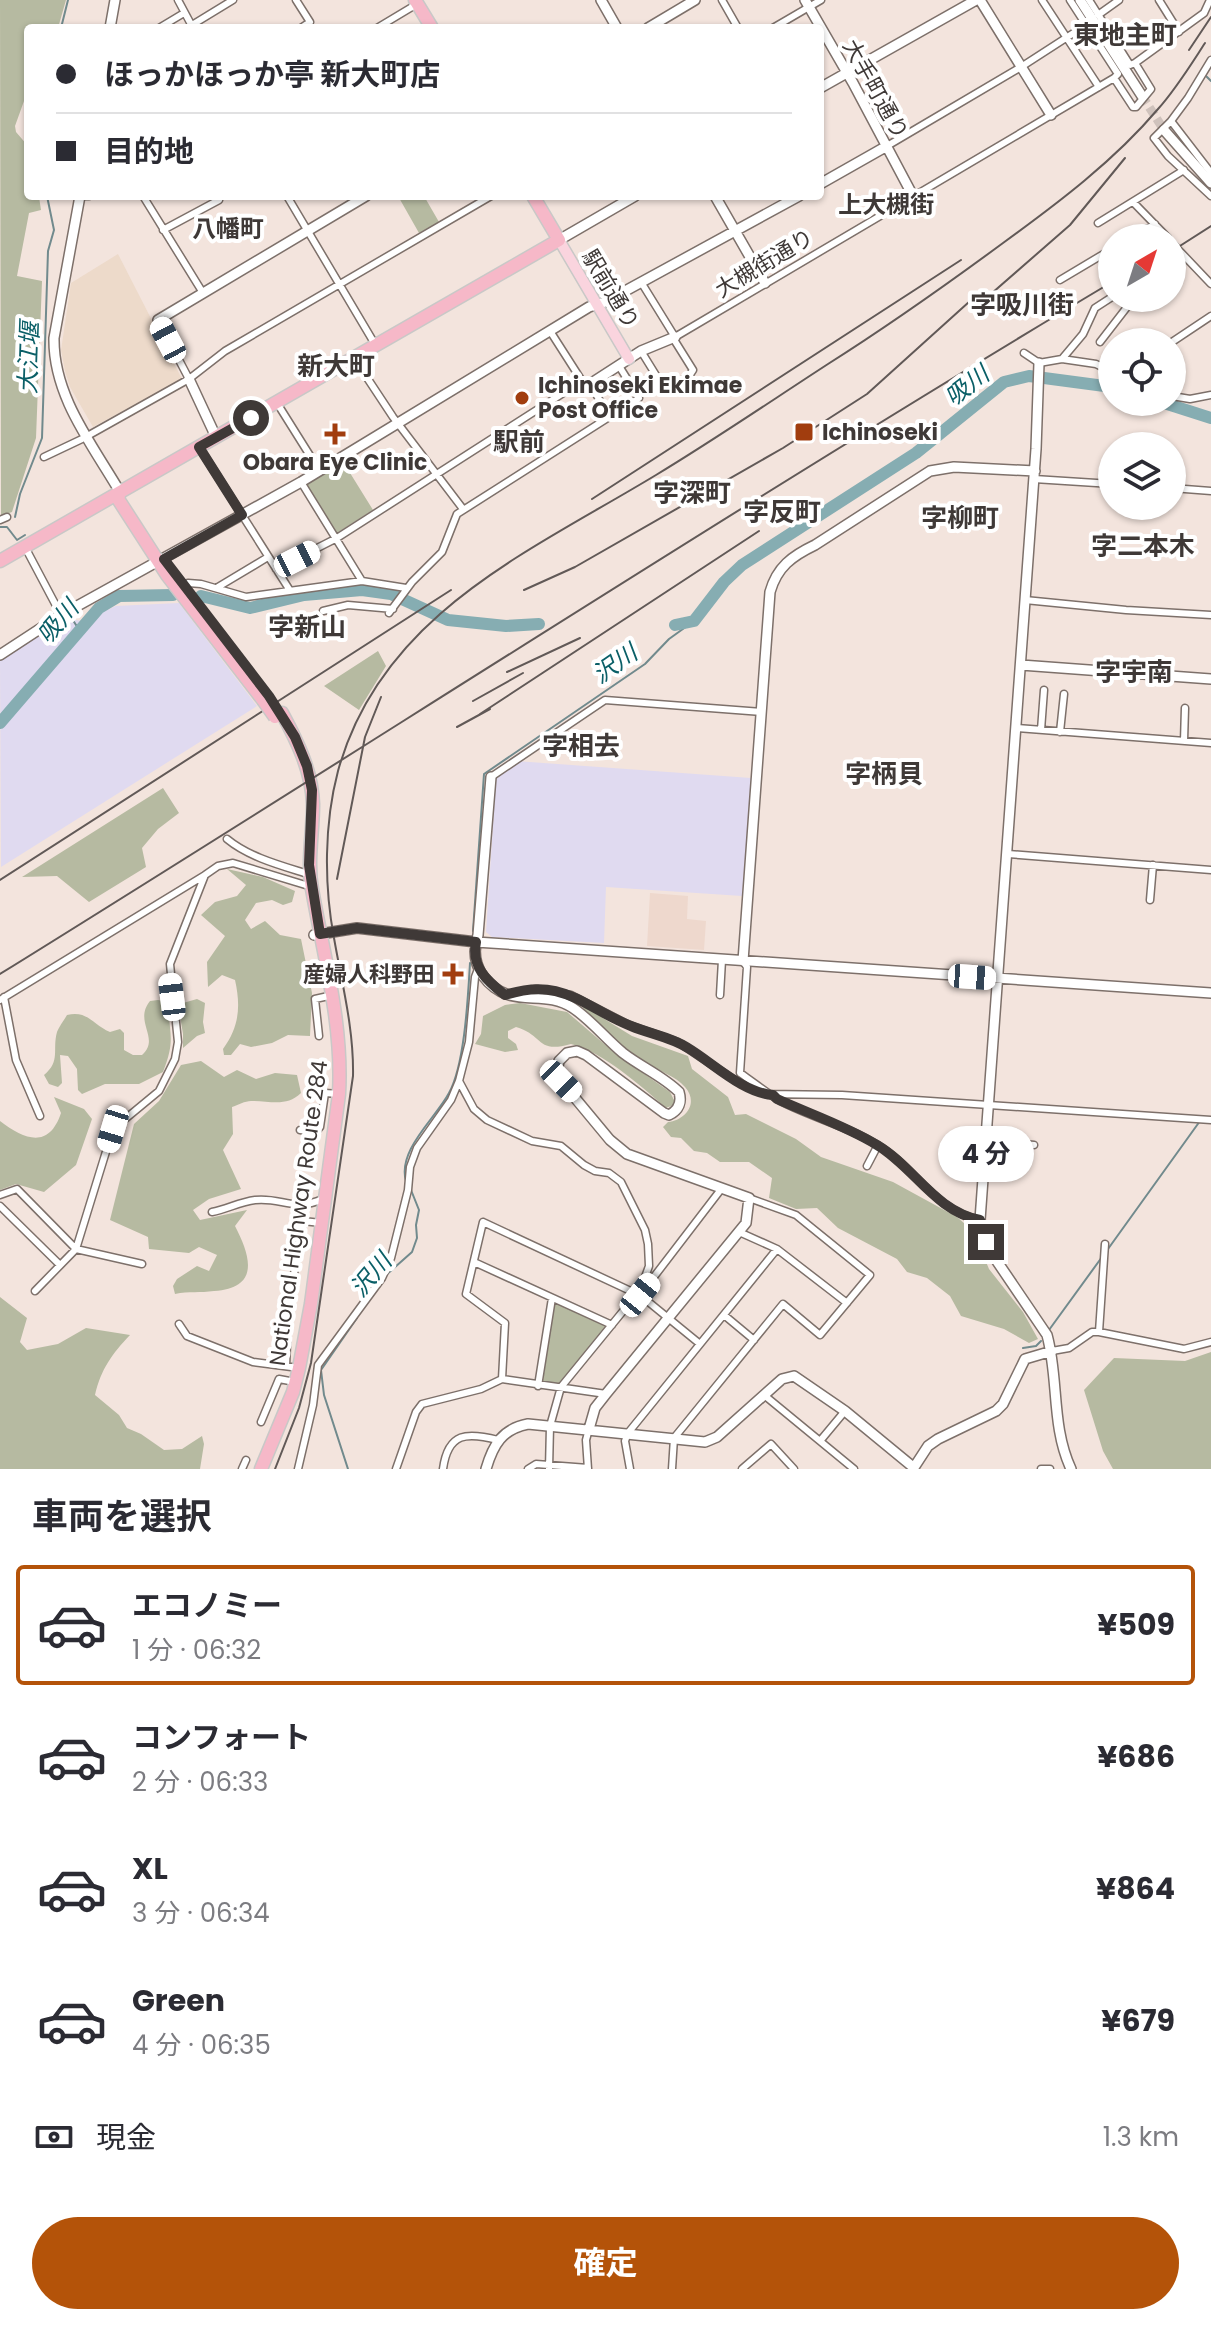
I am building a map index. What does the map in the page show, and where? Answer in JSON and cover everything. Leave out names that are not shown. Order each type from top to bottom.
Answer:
[{"type":"highway","points":[[415,1],[429,24]]},
{"type":"highway","points":[[0,561],[559,240],[535,200]]},
{"type":"highway","name":"National Highway Route 284","points":[[120,492],[125,495],[161,561],[279,715],[307,766],[312,790],[307,879],[329,996],[336,1094],[293,1381],[261,1469]]},
{"type":"highway","name":"National Highway Route 284","points":[[161,561],[183,585],[266,698]]},
{"type":"highway","name":"National Highway Route 284","points":[[250,1464],[293,1381]]},
{"type":"main road","name":"駅前通り","points":[[559,240],[629,359]]},
{"type":"street","points":[[111,24],[115,0]]},
{"type":"street","points":[[178,0],[191,24]]},
{"type":"street","points":[[197,24],[233,0]]},
{"type":"street","points":[[296,0],[310,22],[307,24]]},
{"type":"street","points":[[601,0],[615,24]]},
{"type":"street","points":[[655,24],[695,0]]},
{"type":"street","points":[[722,0],[736,24]]},
{"type":"street","points":[[779,24],[807,4],[821,0]]},
{"type":"street","points":[[824,86],[976,0],[1051,115]]},
{"type":"street","points":[[1042,0],[1099,87]]},
{"type":"street","points":[[1070,0],[1118,74],[1114,78],[1133,107],[1151,89],[1135,63]]},
{"type":"street","points":[[1080,0],[1142,96]]},
{"type":"street","points":[[1089,0],[1130,65],[1204,13],[1210,0]]},
{"type":"street","points":[[1098,15],[1119,0]]},
{"type":"street","points":[[1159,0],[1179,32]]},
{"type":"street","points":[[383,24],[415,1]]},
{"type":"street","name":"大手町通り","points":[[807,4],[819,24]]},
{"type":"street","points":[[166,24],[184,13]]},
{"type":"street","points":[[824,182],[1021,67],[1086,25]]},
{"type":"street","name":"大手町通り","points":[[824,33],[913,196]]},
{"type":"street","points":[[1211,60],[1208,72],[1154,138],[1168,156],[1211,196]]},
{"type":"street","name":"大槻街通り","points":[[674,338],[1114,78]]},
{"type":"street","points":[[1171,121],[1210,171]]},
{"type":"street","points":[[1164,130],[1211,183]]},
{"type":"street","points":[[1098,223],[1184,170]]},
{"type":"street","points":[[83,200],[54,338],[54,359],[60,384],[120,492]]},
{"type":"street","points":[[145,200],[203,293]]},
{"type":"street","points":[[163,230],[219,200]]},
{"type":"street","points":[[289,200],[376,346]]},
{"type":"street","points":[[216,437],[158,320],[359,200]]},
{"type":"street","points":[[44,457],[189,379],[225,351],[484,200]]},
{"type":"street","points":[[559,240],[628,200]]},
{"type":"street","points":[[717,200],[765,283]]},
{"type":"street","points":[[0,655],[61,615],[301,482],[597,304],[792,200]]},
{"type":"street","points":[[1133,202],[1155,224]]},
{"type":"street","points":[[1060,280],[1098,257]]},
{"type":"street","points":[[1186,257],[1211,284]]},
{"type":"street","points":[[641,282],[693,370],[669,388],[662,385],[641,351]]},
{"type":"street","points":[[1062,359],[1083,334],[1098,306]]},
{"type":"street","points":[[1111,328],[1123,312]]},
{"type":"street","points":[[1186,333],[1211,316]]},
{"type":"street","points":[[550,331],[609,416]]},
{"type":"street","points":[[276,569],[337,538],[438,473],[641,351],[674,338]]},
{"type":"street","points":[[1024,353],[1038,366]]},
{"type":"street","points":[[354,358],[397,423],[463,509]]},
{"type":"street","points":[[1038,366],[1062,359],[1098,365]]},
{"type":"street","points":[[323,611],[348,605],[391,611],[405,590],[442,552],[457,514],[639,398],[619,366]]},
{"type":"street","points":[[1038,366],[1017,728],[980,1220],[990,1251],[1047,1335],[1052,1351],[1056,1416],[1062,1451],[1071,1469]]},
{"type":"street","points":[[1186,398],[1211,395]]},
{"type":"street","points":[[277,403],[319,470]]},
{"type":"street","points":[[199,447],[289,589]]},
{"type":"street","points":[[980,1220],[941,1203],[878,1145],[777,1099],[740,1073],[747,967],[743,961],[770,592],[784,563],[930,471],[954,467],[1098,482]]},
{"type":"street","points":[[301,482],[362,581]]},
{"type":"street","points":[[1186,489],[1211,491]]},
{"type":"street","points":[[25,547],[61,615]]},
{"type":"street","points":[[218,587],[268,557]]},
{"type":"street","points":[[183,585],[218,587],[246,597],[362,581],[405,590]]},
{"type":"street","points":[[1025,600],[1211,615]]},
{"type":"street","points":[[1021,665],[1211,679]]},
{"type":"street","points":[[1041,730],[1044,690]]},
{"type":"street","points":[[1060,732],[1064,694]]},
{"type":"street","points":[[672,1469],[674,1438],[783,1304],[820,1335],[870,1275],[796,1215],[627,1154],[610,1140],[561,1081],[557,1071],[559,1061],[567,1053],[577,1051],[620,1079],[658,1111],[669,1115],[675,1112],[681,1098],[671,1084],[624,1054],[574,1008],[560,1001],[505,995],[478,969],[474,954],[491,777],[605,700],[762,712]]},
{"type":"street","points":[[1184,741],[1185,708]]},
{"type":"street","points":[[1017,728],[1211,743]]},
{"type":"street","points":[[227,839],[307,879]]},
{"type":"street","points":[[1008,854],[1211,870]]},
{"type":"street","points":[[40,1116],[16,1060],[2,999],[218,866],[233,863],[307,879]]},
{"type":"street","points":[[1150,900],[1153,865]]},
{"type":"street","points":[[35,1291],[76,1249],[113,1129],[159,1091],[175,1059],[178,1042],[170,964],[205,875]]},
{"type":"street","points":[[317,934],[357,928],[476,942],[1211,993]]},
{"type":"street","points":[[720,995],[722,960]]},
{"type":"street","points":[[298,1469],[313,1405],[318,1365],[382,1278],[391,1258],[417,1148],[451,1100],[459,1081],[469,1042],[478,969]]},
{"type":"street","points":[[505,995],[536,989],[571,995],[629,1025],[678,1042],[736,1081],[766,1094],[842,1095],[1211,1120]]},
{"type":"street","points":[[319,1036],[315,999],[329,996]]},
{"type":"street","points":[[459,1081],[474,1109],[487,1120],[532,1141],[561,1146],[584,1165],[609,1173],[621,1182],[645,1230],[648,1244],[649,1266],[638,1294]]},
{"type":"street","points":[[300,1130],[316,1132],[320,1127],[325,1093],[336,1094]]},
{"type":"street","points":[[985,1140],[1034,1145]]},
{"type":"street","points":[[867,1166],[878,1145]]},
{"type":"street","points":[[983,1165],[1024,1168]]},
{"type":"street","points":[[548,1466],[550,1426],[561,1387],[722,1188]]},
{"type":"street","points":[[0,1195],[17,1189],[76,1249],[142,1264]]},
{"type":"street","points":[[528,1469],[531,1465],[588,1468],[586,1440],[595,1408],[746,1223],[749,1198]]},
{"type":"street","points":[[212,1212],[255,1200],[296,1206],[320,1201]]},
{"type":"street","points":[[0,1206],[59,1264]]},
{"type":"street","points":[[294,1274],[303,1221],[317,1223]]},
{"type":"street","points":[[502,1379],[505,1323],[466,1294],[483,1222],[638,1294],[700,1344]]},
{"type":"street","points":[[739,1232],[777,1249],[847,1303]]},
{"type":"street","points":[[1099,1332],[1105,1244]]},
{"type":"street","points":[[630,1469],[625,1441],[628,1433],[777,1249]]},
{"type":"street","points":[[474,1262],[612,1325]]},
{"type":"street","points":[[538,1386],[552,1298]]},
{"type":"street","points":[[724,1315],[754,1340]]},
{"type":"street","points":[[179,1324],[187,1336],[207,1345],[253,1362],[293,1367],[288,1320]]},
{"type":"street","points":[[486,1469],[498,1440],[511,1428],[528,1424],[705,1442],[717,1437],[782,1379],[794,1376],[845,1411],[914,1468],[928,1446],[987,1416],[1003,1404],[1025,1359],[1069,1348],[1092,1332],[1184,1349],[1211,1342]]},
{"type":"street","points":[[261,1422],[279,1379],[293,1381]]},
{"type":"street","points":[[396,1469],[416,1412],[422,1404],[481,1389],[502,1379],[606,1394]]},
{"type":"street","points":[[764,1395],[854,1469]]},
{"type":"street","points":[[820,1441],[845,1411]]},
{"type":"street","points":[[443,1469],[448,1449],[454,1441],[472,1434],[498,1440]]},
{"type":"street","points":[[742,1469],[771,1444],[794,1469]]},
{"type":"street","points":[[242,1469],[250,1464]]},
{"type":"street","points":[[1041,1469],[1050,1469]]},
{"type":"shaded area","points":[[118,254],[182,379],[93,427],[70,387],[61,350],[71,283]]},
{"type":"shaded area","points":[[179,603],[257,706],[1,867],[0,660],[71,614],[75,620],[83,621],[116,606]]},
{"type":"shaded area","points":[[516,761],[751,778],[742,896],[606,887],[604,943],[492,937],[486,932],[496,779]]},
{"type":"shaded area","points":[[650,893],[688,896],[687,919],[706,921],[704,950],[647,946]]},
{"type":"green space","points":[[0,0],[66,0],[59,24],[24,24],[24,101],[15,126],[24,141],[24,200],[39,200],[41,210],[29,213],[17,276],[42,281],[36,438],[12,512],[1,516]]},
{"type":"green space","points":[[400,200],[426,200],[439,222],[419,233]]},
{"type":"green space","points":[[342,460],[373,510],[337,533],[306,483]]},
{"type":"green space","points":[[378,651],[386,666],[359,710],[324,686]]},
{"type":"green space","points":[[163,788],[179,813],[158,829],[142,848],[146,867],[89,902],[57,876],[22,877]]},
{"type":"green space","points":[[227,869],[263,877],[295,891],[292,902],[283,905],[272,900],[256,903],[245,920],[251,929],[265,921],[280,935],[301,939],[312,993],[310,1036],[288,1035],[272,1043],[251,1047],[240,1044],[231,1055],[224,1055],[223,1049],[237,1016],[237,990],[235,980],[222,975],[208,987],[207,962],[225,936],[201,915],[215,902],[237,896],[246,885]]},
{"type":"green space","points":[[177,998],[183,1003],[197,999],[205,1003],[205,1033],[183,1048],[183,1034]]},
{"type":"green space","points":[[150,1001],[168,1002],[171,1044],[163,1072],[139,1084],[105,1084],[82,1094],[78,1090],[77,1069],[68,1056],[60,1055],[62,1083],[58,1087],[49,1084],[44,1075],[52,1065],[57,1032],[67,1015],[85,1016],[110,1032],[120,1029],[124,1033],[124,1050],[133,1055],[142,1055],[149,1042],[144,1016],[146,1009]]},
{"type":"green space","points":[[520,1003],[567,1012],[616,1054],[670,1092],[676,1104],[666,1108],[596,1054],[571,1044],[546,1045],[516,1027],[508,1031],[508,1038],[518,1050],[505,1052],[475,1044],[481,1034],[483,1016],[505,1005]]},
{"type":"green space","points":[[580,1004],[632,1036],[688,1056],[692,1069],[728,1097],[735,1115],[746,1114],[796,1139],[821,1157],[893,1182],[957,1217],[973,1231],[989,1269],[1023,1312],[1038,1339],[1029,1343],[1004,1329],[961,1316],[950,1296],[927,1278],[907,1272],[897,1259],[838,1228],[817,1208],[796,1209],[769,1198],[772,1178],[749,1162],[720,1162],[707,1153],[694,1151],[681,1138],[671,1137],[663,1127],[680,1118],[691,1105],[685,1087],[620,1044]]},
{"type":"green space","points":[[201,1061],[224,1077],[237,1070],[256,1079],[275,1073],[297,1075],[301,1093],[283,1102],[249,1101],[232,1107],[233,1134],[223,1150],[241,1189],[209,1199],[193,1210],[200,1220],[247,1210],[235,1226],[245,1249],[248,1269],[239,1284],[229,1289],[175,1294],[173,1286],[177,1279],[197,1266],[209,1271],[217,1255],[199,1247],[189,1253],[149,1249],[148,1237],[110,1220],[134,1124],[159,1101],[181,1065]]},
{"type":"green space","points":[[54,1097],[84,1109],[92,1119],[76,1165],[44,1192],[16,1184],[0,1190],[0,1121],[18,1133],[35,1138],[43,1136],[50,1132],[61,1113]]},
{"type":"green space","points":[[0,1297],[27,1318],[20,1342],[27,1350],[58,1344],[86,1328],[130,1335],[108,1362],[95,1395],[119,1415],[127,1428],[164,1450],[182,1449],[202,1436],[204,1444],[200,1469],[0,1469]]},
{"type":"green space","points":[[555,1301],[604,1323],[606,1329],[558,1385],[543,1381]]},
{"type":"green space","points":[[1211,1352],[1211,1469],[1113,1469],[1103,1451],[1084,1390],[1114,1358],[1185,1361]]},
{"type":"waterway","name":"大江堰","points":[[62,24],[68,0]]},
{"type":"waterway","points":[[1206,76],[1211,81]]},
{"type":"waterway","name":"大江堰","points":[[15,517],[20,494],[42,438],[48,251],[54,230],[48,200]]},
{"type":"waterway","name":"吸川","points":[[675,625],[694,621],[724,582],[742,565],[916,453],[1004,382],[1029,376],[1098,385]]},
{"type":"waterway","name":"吸川","points":[[1186,410],[1211,418]]},
{"type":"waterway","points":[[0,527],[7,527],[17,540],[25,535]]},
{"type":"waterway","name":"吸川","points":[[201,596],[250,608],[304,595],[362,590],[391,594],[448,620],[506,626],[539,624]]},
{"type":"waterway","name":"吸川","points":[[0,723],[99,608],[119,596],[173,595]]},
{"type":"waterway","name":"大江堰","points":[[71,617],[76,625],[83,628]]},
{"type":"waterway","name":"沢川","points":[[473,931],[484,774],[645,664],[669,639],[694,621]]},
{"type":"waterway","name":"沢川","points":[[406,1181],[405,1169],[412,1146],[449,1093],[459,1065],[470,963]]},
{"type":"waterway","points":[[1108,1249],[1200,1121]]},
{"type":"waterway","name":"沢川","points":[[385,1276],[412,1252],[417,1238],[419,1210],[411,1190]]},
{"type":"waterway","points":[[1049,1330],[1102,1257]]},
{"type":"waterway","name":"沢川","points":[[348,1469],[324,1395],[321,1370],[357,1318]]},
{"type":"waterway","points":[[1023,1348],[1036,1346],[1041,1341]]},
{"type":"tunnel","points":[[1142,96],[1164,130]]},
{"type":"railway","points":[[1189,50],[1211,17]]},
{"type":"railway","points":[[275,1469],[299,1408],[311,1363],[353,1076],[350,1024],[328,897],[330,812],[338,771],[359,716],[388,669],[424,629],[466,593],[511,561],[656,475],[895,320],[1044,212],[1104,164],[1141,128],[1171,93],[1205,43]]},
{"type":"railway","points":[[976,307],[1070,225],[1125,158]]},
{"type":"railway","points":[[1186,242],[1211,226]]},
{"type":"railway","points":[[592,499],[961,260]]},
{"type":"railway","points":[[0,974],[693,539],[1098,290]]},
{"type":"railway","points":[[524,590],[575,567],[783,448],[867,394],[980,292]]},
{"type":"railway","points":[[480,714],[759,531]]},
{"type":"railway","points":[[0,880],[451,590]]},
{"type":"railway","points":[[507,672],[580,638]]},
{"type":"railway","points":[[473,701],[523,673]]},
{"type":"railway","points":[[337,879],[365,737],[381,697]]},
{"type":"railway","points":[[457,727],[490,709]]},
{"type":"place","name":"Ichinoseki Ekimae Post Office","points":[[522,398]]},
{"type":"place","name":"Ichinoseki","points":[[804,432]]},
{"type":"place","name":"Obara Eye Clinic","points":[[335,434]]},
{"type":"place","name":"産婦人科野田","points":[[453,974]]},
{"type":"district","name":"東地主町","points":[[1125,35]]},
{"type":"district","name":"上大槻街","points":[[886,205]]},
{"type":"district","name":"八幡町","points":[[228,229]]},
{"type":"district","name":"字吸川街","points":[[1022,305]]},
{"type":"district","name":"新大町","points":[[336,366]]},
{"type":"district","name":"駅前","points":[[519,442]]},
{"type":"district","name":"字深町","points":[[692,493]]},
{"type":"district","name":"字反町","points":[[782,512]]},
{"type":"district","name":"字柳町","points":[[960,518]]},
{"type":"district","name":"字二本木","points":[[1143,546]]},
{"type":"district","name":"字新山","points":[[307,627]]},
{"type":"district","name":"字宇南","points":[[1134,672]]},
{"type":"district","name":"字相去","points":[[581,746]]},
{"type":"district","name":"字柄貝","points":[[884,774]]},
{"type":"route","points":[[251,418],[199,447],[242,515],[164,559],[282,713],[295,737],[307,766],[312,790],[309,865],[320,934],[357,928],[476,942],[474,954],[478,969],[505,995],[536,989],[571,995],[629,1025],[678,1042],[736,1081],[773,1095],[878,1145],[941,1203],[980,1220],[986,1242]]}]
